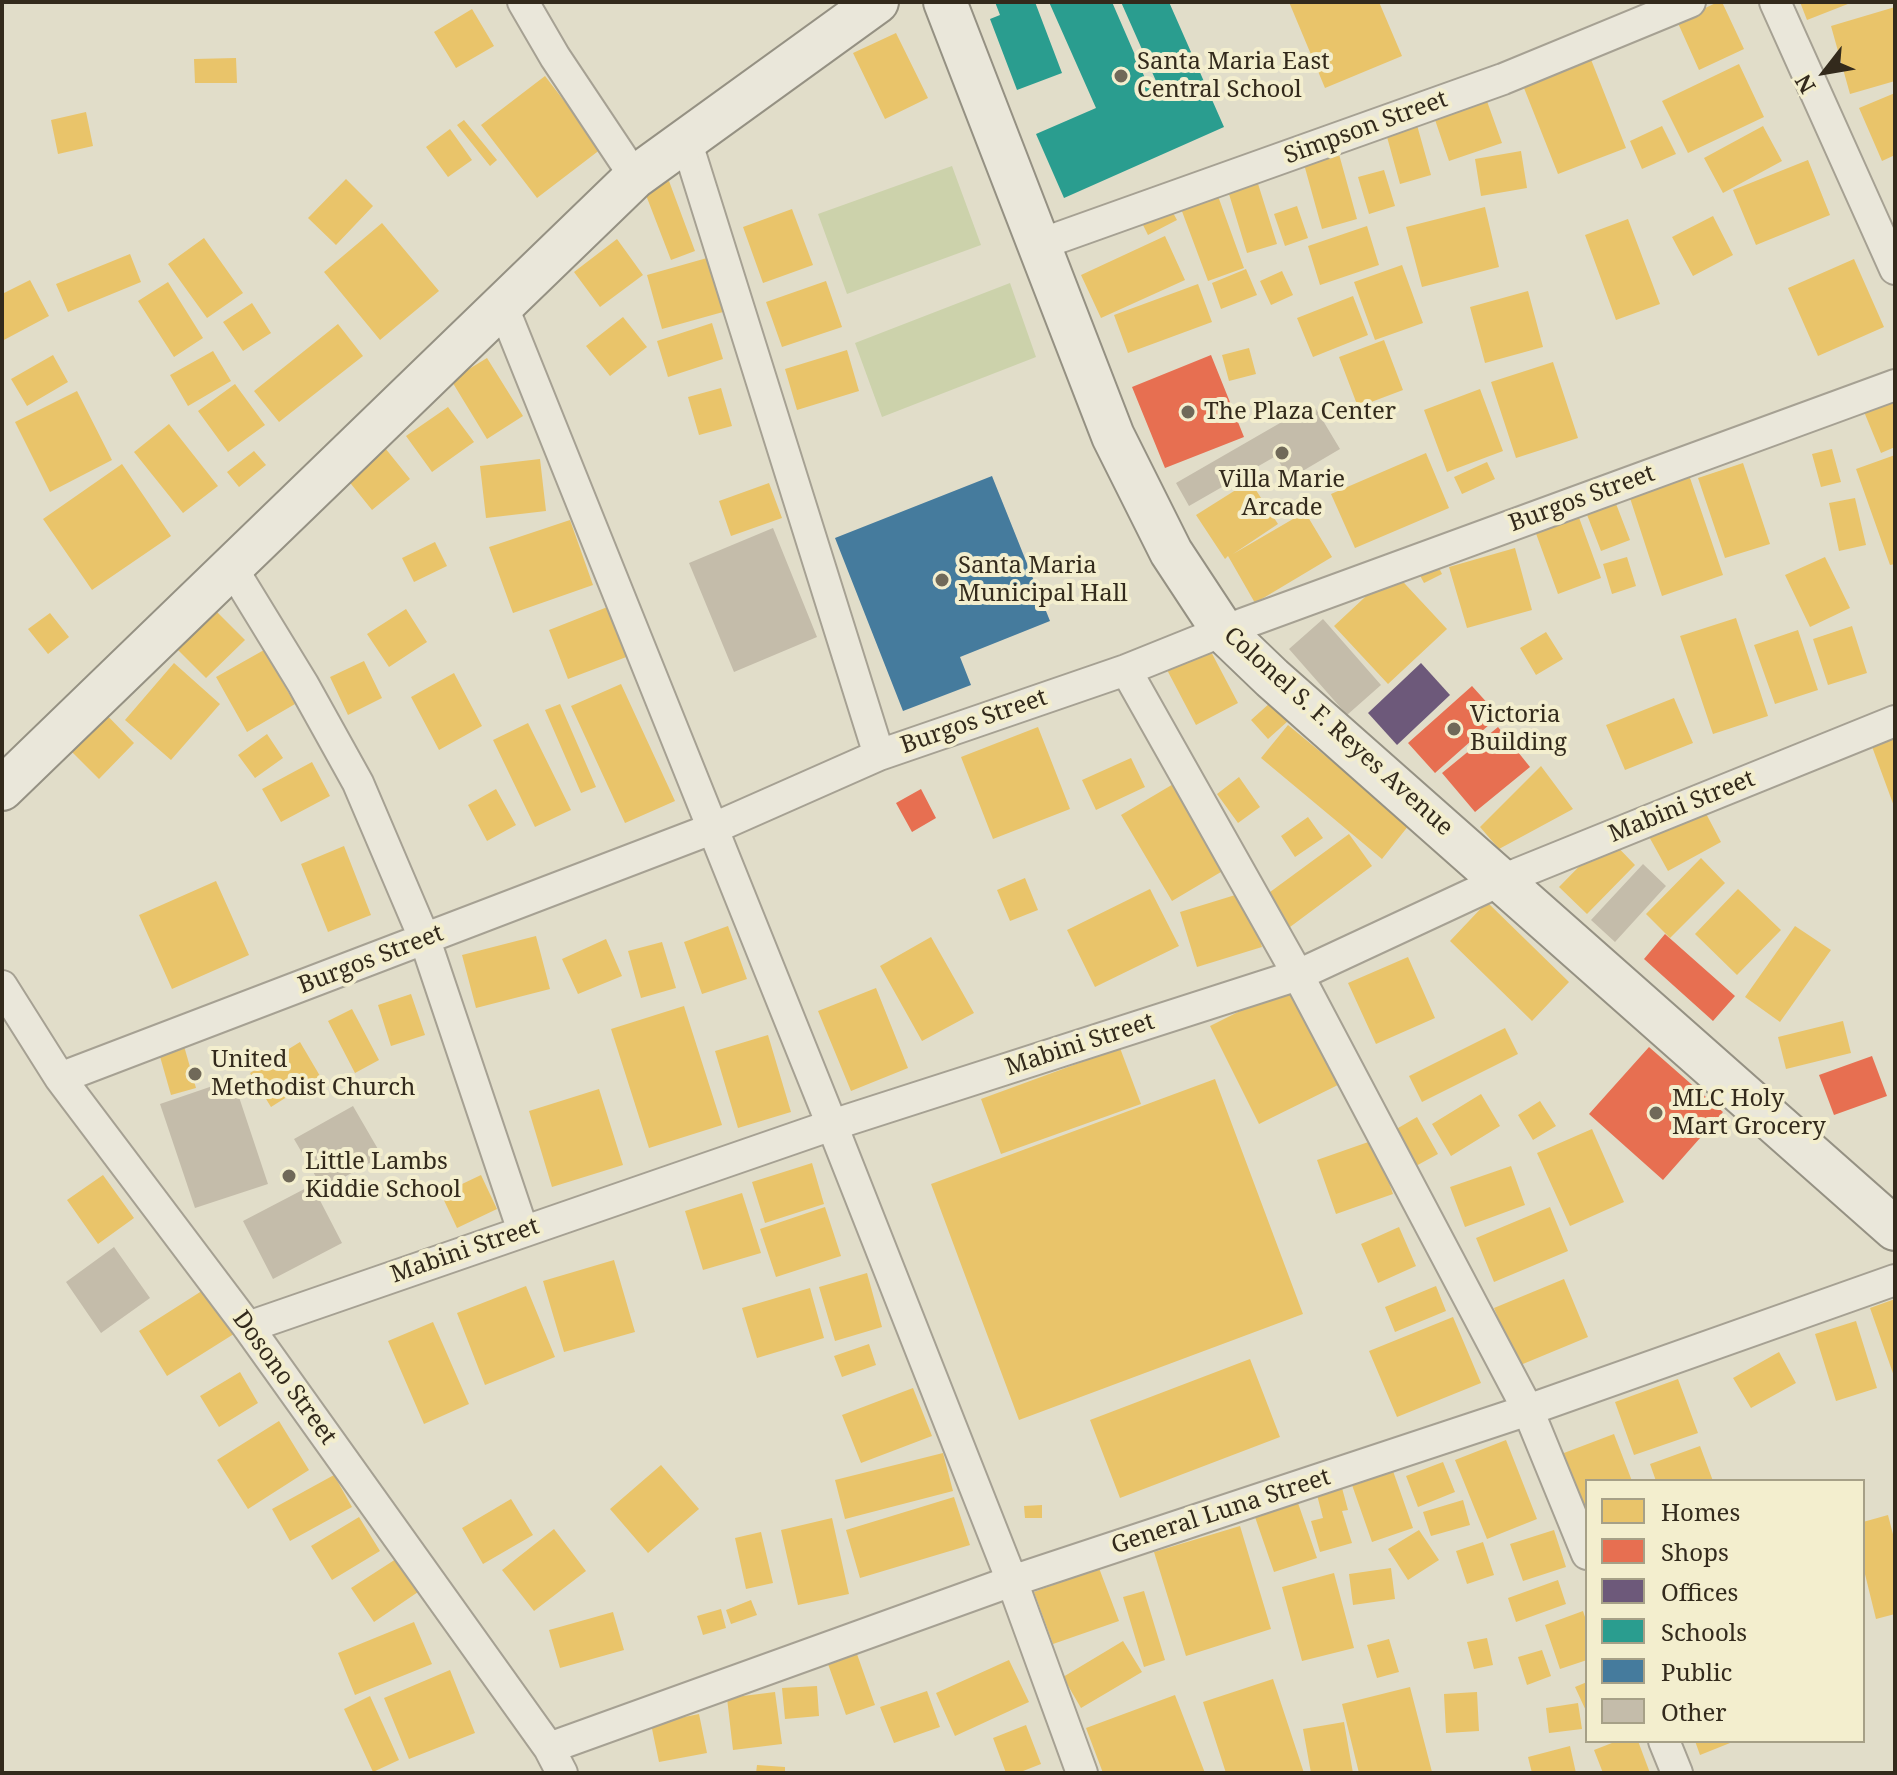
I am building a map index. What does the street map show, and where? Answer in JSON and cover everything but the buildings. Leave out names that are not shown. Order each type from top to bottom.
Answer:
[{"type":"main road","points":[[2,789],[635,177],[877,2]]},
{"type":"main road","name":"Colonel S. F. Reyes Avenue","points":[[945,2],[1113,436],[1171,552],[1223,631],[1272,678],[1895,1229]]},
{"type":"street","points":[[523,2],[555,57],[635,177]]},
{"type":"street","name":"Simpson Street","points":[[1038,245],[1503,79],[1690,2]]},
{"type":"street","points":[[1775,2],[1895,269]]},
{"type":"street","points":[[686,140],[879,755]]},
{"type":"street","points":[[503,307],[832,1125],[1012,1581],[1082,1773]]},
{"type":"street","name":"Burgos Street","points":[[60,1078],[714,828],[879,755],[1126,670],[1223,631],[1895,385]]},
{"type":"street","points":[[232,568],[303,684],[358,783],[425,940],[523,1231]]},
{"type":"street","points":[[1126,670],[1298,975],[1528,1410],[1585,1549]]},
{"type":"street","name":"Mabini Street","points":[[248,1327],[832,1125],[1298,975],[1502,880],[1895,721]]},
{"type":"street","name":"Dosono Street","points":[[2,986],[60,1078],[248,1327],[555,1761]]},
{"type":"street","name":"General Luna Street","points":[[555,1761],[1012,1581],[1528,1410],[1895,1280]]},
{"type":"street","points":[[1665,1743],[1677,1773]]},
{"type":"green space","points":[[952,166],[981,245],[847,294],[818,214]]},
{"type":"green space","points":[[1010,283],[1036,357],[882,417],[855,343]]},
{"type":"place","name":"Santa Maria East Central School","points":[[1121,76]]},
{"type":"place","name":"The Plaza Center","points":[[1188,412]]},
{"type":"place","name":"Villa Marie Arcade","points":[[1282,453]]},
{"type":"place","name":"Santa Maria Municipal Hall","points":[[942,580]]},
{"type":"place","name":"Victoria Building","points":[[1454,729]]},
{"type":"place","name":"United Methodist Church","points":[[195,1074]]},
{"type":"place","name":"MLC Holy Mart Grocery","points":[[1656,1113]]},
{"type":"place","name":"Little Lambs Kiddie School","points":[[289,1176]]}]
